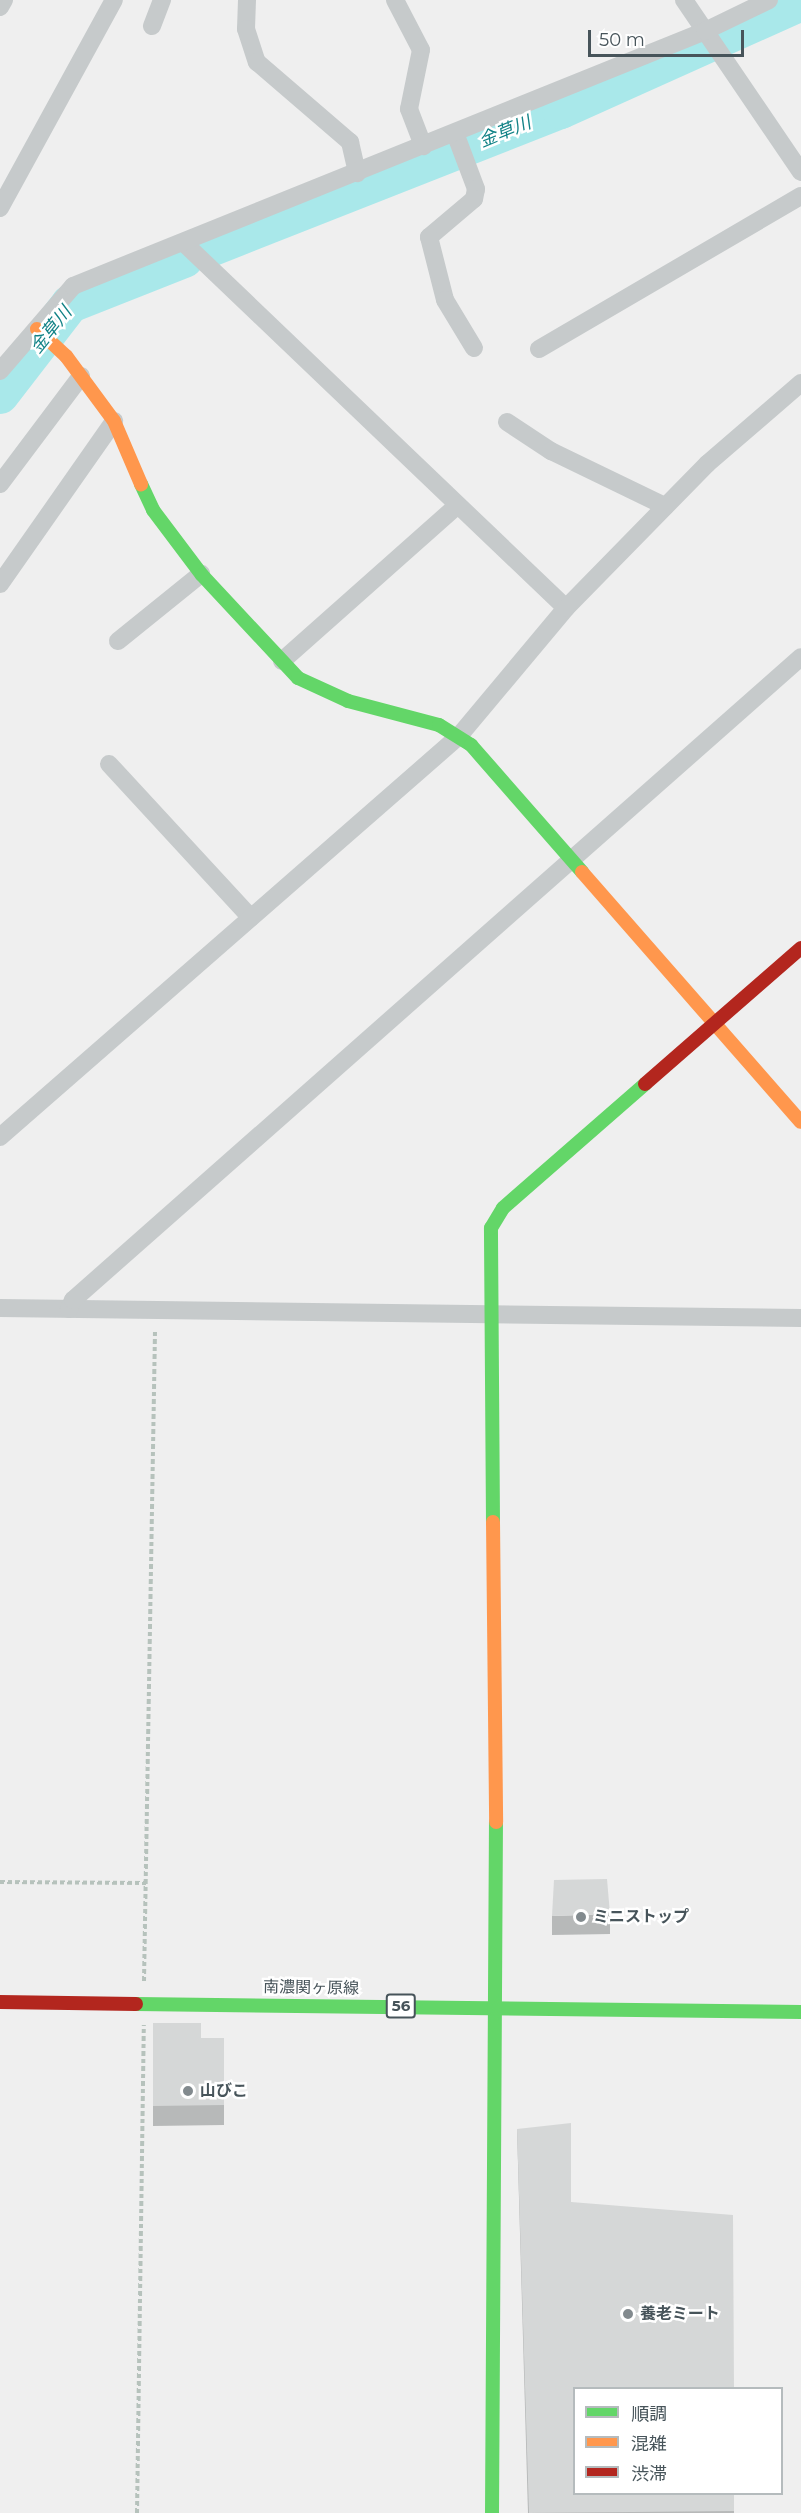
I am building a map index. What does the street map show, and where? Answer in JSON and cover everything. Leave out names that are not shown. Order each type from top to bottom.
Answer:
[{"type":"street","points":[[0,7],[4,0]]},
{"type":"street","points":[[0,208],[114,0]]},
{"type":"street","points":[[152,26],[162,0]]},
{"type":"street","points":[[247,0],[246,29],[257,62],[350,142],[357,173]]},
{"type":"street","points":[[395,0],[421,50],[409,109],[423,146]]},
{"type":"street","points":[[684,0],[801,172]]},
{"type":"street","points":[[0,371],[39,331],[73,286],[423,146],[459,144],[769,0]]},
{"type":"street","points":[[459,144],[476,189],[474,199],[429,237],[445,300],[474,348]]},
{"type":"street","points":[[540,349],[801,196]]},
{"type":"street","points":[[184,243],[566,608]]},
{"type":"street","points":[[39,331],[81,376],[114,421],[153,510],[201,574],[298,678],[348,701],[459,736],[801,1122]]},
{"type":"street","points":[[0,484],[81,376]]},
{"type":"street","points":[[0,1137],[459,736],[566,608],[665,506],[801,383]]},
{"type":"street","points":[[0,584],[114,421]]},
{"type":"street","points":[[507,422],[551,451],[665,506]]},
{"type":"street","points":[[282,661],[458,505]]},
{"type":"street","points":[[118,641],[201,574]]},
{"type":"street","points":[[69,1309],[73,1300],[801,657]]},
{"type":"street","points":[[109,764],[251,918]]},
{"type":"street","points":[[492,2513],[497,2006],[491,1228],[503,1208],[801,948]]},
{"type":"street","points":[[0,1308],[155,1312],[801,1318]]},
{"type":"street","name":"南濃関ヶ原線","points":[[0,2002],[497,2006],[801,2012]]},
{"type":"path","points":[[137,2513],[155,1312]]},
{"type":"path","points":[[0,1882],[146,1883]]},
{"type":"building","points":[[607,1879],[610,1914],[552,1916],[554,1880]]},
{"type":"building","name":"山びこ","points":[[153,2023],[201,2023],[201,2038],[224,2038],[224,2105],[153,2106]]},
{"type":"building","name":"養老ミート","points":[[571,2123],[571,2202],[733,2215],[734,2387],[573,2387],[573,2495],[734,2495],[734,2511],[529,2513],[517,2129]]},
{"type":"waterway","name":"金草川","points":[[205,250],[561,110],[801,2]]},
{"type":"waterway","name":"金草川","points":[[0,395],[70,304],[184,259]]},
{"type":"traffic: fast","points":[[141,484],[153,510],[202,575],[298,678],[348,701],[439,725],[471,745],[582,872]]},
{"type":"traffic: fast","points":[[493,1522],[491,1228],[503,1208],[645,1084]]},
{"type":"traffic: fast","points":[[492,2513],[496,1822]]},
{"type":"traffic: fast","points":[[136,2004],[801,2012]]},
{"type":"traffic: slow","points":[[37,329],[66,356],[114,421],[141,484]]},
{"type":"traffic: slow","points":[[582,872],[801,1122]]},
{"type":"traffic: slow","points":[[493,1522],[496,1822]]},
{"type":"traffic: jam","points":[[645,1084],[801,948]]},
{"type":"traffic: jam","points":[[0,2002],[136,2004]]},
{"type":"place","name":"ミニストップ","points":[[581,1917]]},
{"type":"place","name":"山びこ","points":[[188,2091]]},
{"type":"place","name":"養老ミート","points":[[628,2314]]}]
